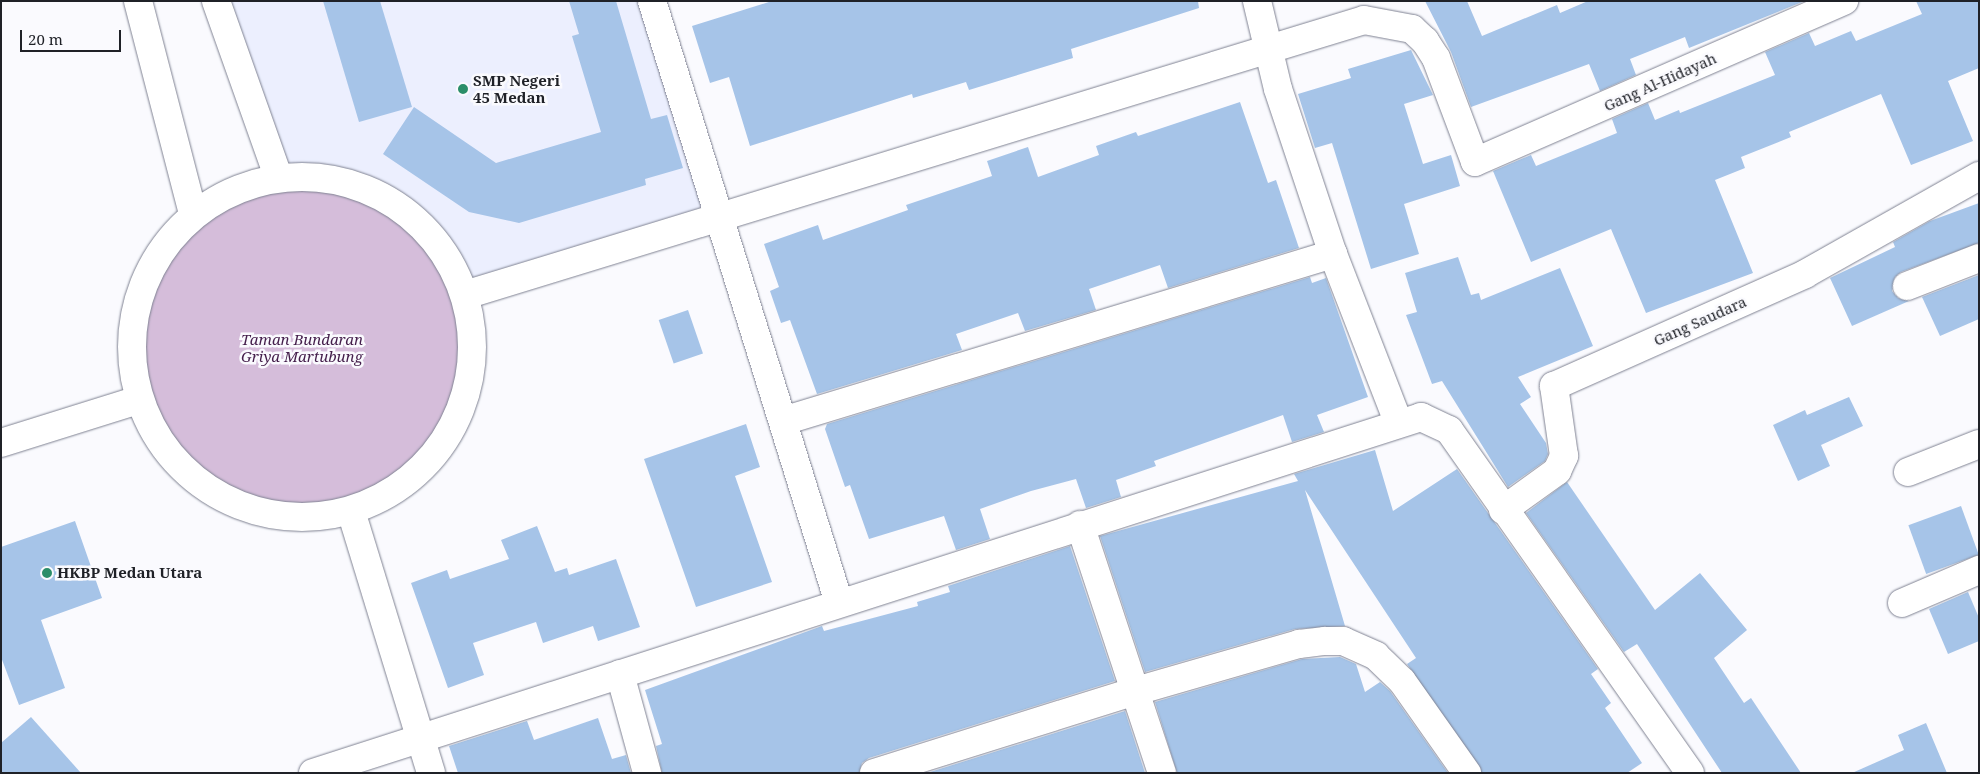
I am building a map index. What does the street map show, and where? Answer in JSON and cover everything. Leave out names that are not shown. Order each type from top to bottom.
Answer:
[{"type":"street","points":[[138,1],[193,213]]},
{"type":"street","points":[[216,1],[278,176]]},
{"type":"street","points":[[1257,1],[1271,50],[1278,89],[1333,254],[1398,422]]},
{"type":"street","name":"Gang Al-Hidayah","points":[[1271,50],[1364,20],[1412,29],[1436,58],[1475,162],[1844,1]]},
{"type":"street","points":[[657,3],[719,218],[839,603]]},
{"type":"street","points":[[465,296],[1271,50]]},
{"type":"street","points":[[278,176],[338,179],[394,202],[438,243],[465,296],[473,363],[454,428],[411,480],[351,511],[286,518],[222,498],[171,458],[138,400],[130,332],[149,266],[193,213],[278,176]]},
{"type":"street","name":"Gang Saudara","points":[[1503,510],[1557,471],[1564,456],[1554,386],[1805,274],[1979,176]]},
{"type":"street","points":[[783,421],[1333,254]]},
{"type":"street","points":[[1906,286],[1979,258]]},
{"type":"street","points":[[1,443],[138,400]]},
{"type":"street","points":[[313,773],[1398,422],[1421,417],[1445,426],[1690,773]]},
{"type":"street","points":[[1908,472],[1979,444]]},
{"type":"street","points":[[351,511],[431,773]]},
{"type":"street","points":[[1080,525],[1162,773]]},
{"type":"street","points":[[1902,603],[1979,570]]},
{"type":"street","points":[[874,773],[1136,691],[1299,644],[1343,641],[1376,656],[1402,681],[1467,773]]},
{"type":"street","points":[[620,674],[647,773]]},
{"type":"shaded area","name":"SMP Negeri 45 Medan","points":[[221,1],[647,1],[719,218],[465,295],[278,176]]},
{"type":"green space","name":"Taman Bundaran Griya Martubung","points":[[285,178],[319,178],[367,190],[396,206],[422,227],[443,253],[459,282],[471,330],[471,364],[459,412],[443,441],[422,467],[396,488],[367,504],[319,516],[285,516],[237,504],[222,496],[195,478],[171,454],[153,427],[145,412],[140,396],[133,364],[133,330],[145,282],[153,267],[171,240],[195,216],[222,198],[237,190],[253,185]]},
{"type":"building","points":[[323,1],[380,1],[412,107],[359,122]]},
{"type":"building","points":[[569,1],[616,1],[651,119],[667,115],[683,168],[645,179],[646,185],[519,223],[469,212],[383,154],[414,107],[496,163],[601,132],[572,36],[579,34]]},
{"type":"building","points":[[772,1],[1198,1],[1199,8],[1071,49],[1073,58],[969,90],[966,82],[913,98],[912,94],[750,146],[729,77],[710,83],[692,26]]},
{"type":"building","points":[[1425,1],[1467,1],[1482,36],[1557,5],[1560,13],[1588,1],[1802,2],[1689,48],[1685,37],[1630,59],[1636,75],[1600,91],[1589,64],[1471,107],[1451,52]]},
{"type":"building","points":[[1916,1],[1979,1],[1979,68],[1948,81],[1973,141],[1911,165],[1881,94],[1789,132],[1791,137],[1741,157],[1745,168],[1715,180],[1753,273],[1646,313],[1611,229],[1531,262],[1493,171],[1531,155],[1536,166],[1617,133],[1612,119],[1648,103],[1655,120],[1679,110],[1680,113],[1775,75],[1765,52],[1809,33],[1815,46],[1851,31],[1856,41],[1922,14]]},
{"type":"building","points":[[1411,50],[1433,95],[1404,104],[1423,164],[1451,155],[1460,186],[1404,204],[1419,254],[1371,269],[1332,143],[1315,148],[1298,94],[1351,78],[1348,69]]},
{"type":"building","points":[[1240,102],[1268,183],[1276,180],[1299,248],[1168,288],[1160,265],[1089,289],[1096,310],[1025,331],[1018,313],[956,334],[962,350],[817,394],[790,320],[781,323],[770,291],[779,287],[764,244],[818,225],[823,240],[908,210],[906,205],[992,176],[987,161],[1028,147],[1038,177],[1099,155],[1096,146],[1136,132],[1138,136]]},
{"type":"building","points":[[1979,203],[1979,243],[1901,272],[1895,277],[1892,291],[1898,298],[1909,301],[1852,326],[1830,278],[1895,247],[1893,242],[1930,221]]},
{"type":"building","points":[[1458,257],[1471,295],[1479,293],[1481,300],[1560,268],[1593,346],[1518,377],[1531,397],[1520,404],[1546,443],[1548,454],[1545,461],[1508,487],[1442,381],[1432,384],[1406,315],[1417,312],[1405,273]]},
{"type":"building","points":[[1979,275],[1979,319],[1940,336],[1922,297]]},
{"type":"building","points":[[1310,277],[1312,283],[1326,278],[1368,397],[1317,415],[1324,432],[1292,442],[1283,415],[1154,461],[1156,466],[1116,480],[1121,497],[1086,508],[1076,479],[1031,491],[980,509],[990,539],[956,550],[944,516],[869,539],[850,485],[845,487],[825,429],[827,424]]},
{"type":"building","points":[[688,310],[703,353],[674,364],[659,320]]},
{"type":"building","points":[[1849,397],[1863,426],[1821,445],[1830,466],[1798,481],[1773,425],[1805,410],[1807,415]]},
{"type":"building","points":[[746,424],[760,467],[735,476],[772,582],[696,607],[644,459]]},
{"type":"building","points":[[1375,450],[1393,511],[1457,469],[1598,669],[1591,674],[1611,703],[1605,708],[1642,763],[1627,773],[1482,773],[1407,664],[1416,658],[1305,490],[1345,626],[1295,629],[1145,672],[1100,536],[1298,481],[1294,474]]},
{"type":"building","points":[[1567,482],[1655,610],[1700,573],[1747,630],[1714,658],[1744,703],[1751,698],[1801,773],[1722,773],[1637,644],[1624,652],[1526,513]]},
{"type":"building","points":[[1961,506],[1979,555],[1926,574],[1908,525]]},
{"type":"building","name":"HKBP Medan Utara","points":[[75,521],[102,598],[41,620],[65,688],[19,705],[1,657],[1,547]]},
{"type":"building","points":[[537,526],[555,572],[567,568],[569,575],[616,559],[640,627],[598,641],[593,626],[543,643],[536,622],[473,643],[484,675],[448,688],[411,583],[447,570],[450,579],[509,559],[501,540]]},
{"type":"building","points":[[1070,546],[1115,681],[869,758],[862,763],[859,773],[662,773],[656,746],[662,744],[645,690],[822,626],[824,631],[918,606],[917,602],[950,592],[948,586]]},
{"type":"building","points":[[1968,592],[1979,618],[1979,641],[1948,654],[1929,609]]},
{"type":"building","points":[[1340,657],[1356,664],[1365,692],[1380,682],[1390,691],[1448,773],[1177,773],[1155,702],[1302,659]]},
{"type":"building","points":[[1125,711],[1145,773],[927,773]]},
{"type":"building","points":[[31,717],[81,773],[1,773],[1,743]]},
{"type":"building","points":[[598,718],[612,759],[626,755],[631,773],[458,773],[449,746],[527,721],[534,740]]},
{"type":"building","points":[[1926,723],[1947,773],[1852,773],[1904,750],[1898,735]]},
{"type":"place","name":"SMP Negeri 45 Medan","points":[[463,89]]},
{"type":"place","name":"HKBP Medan Utara","points":[[47,573]]}]
